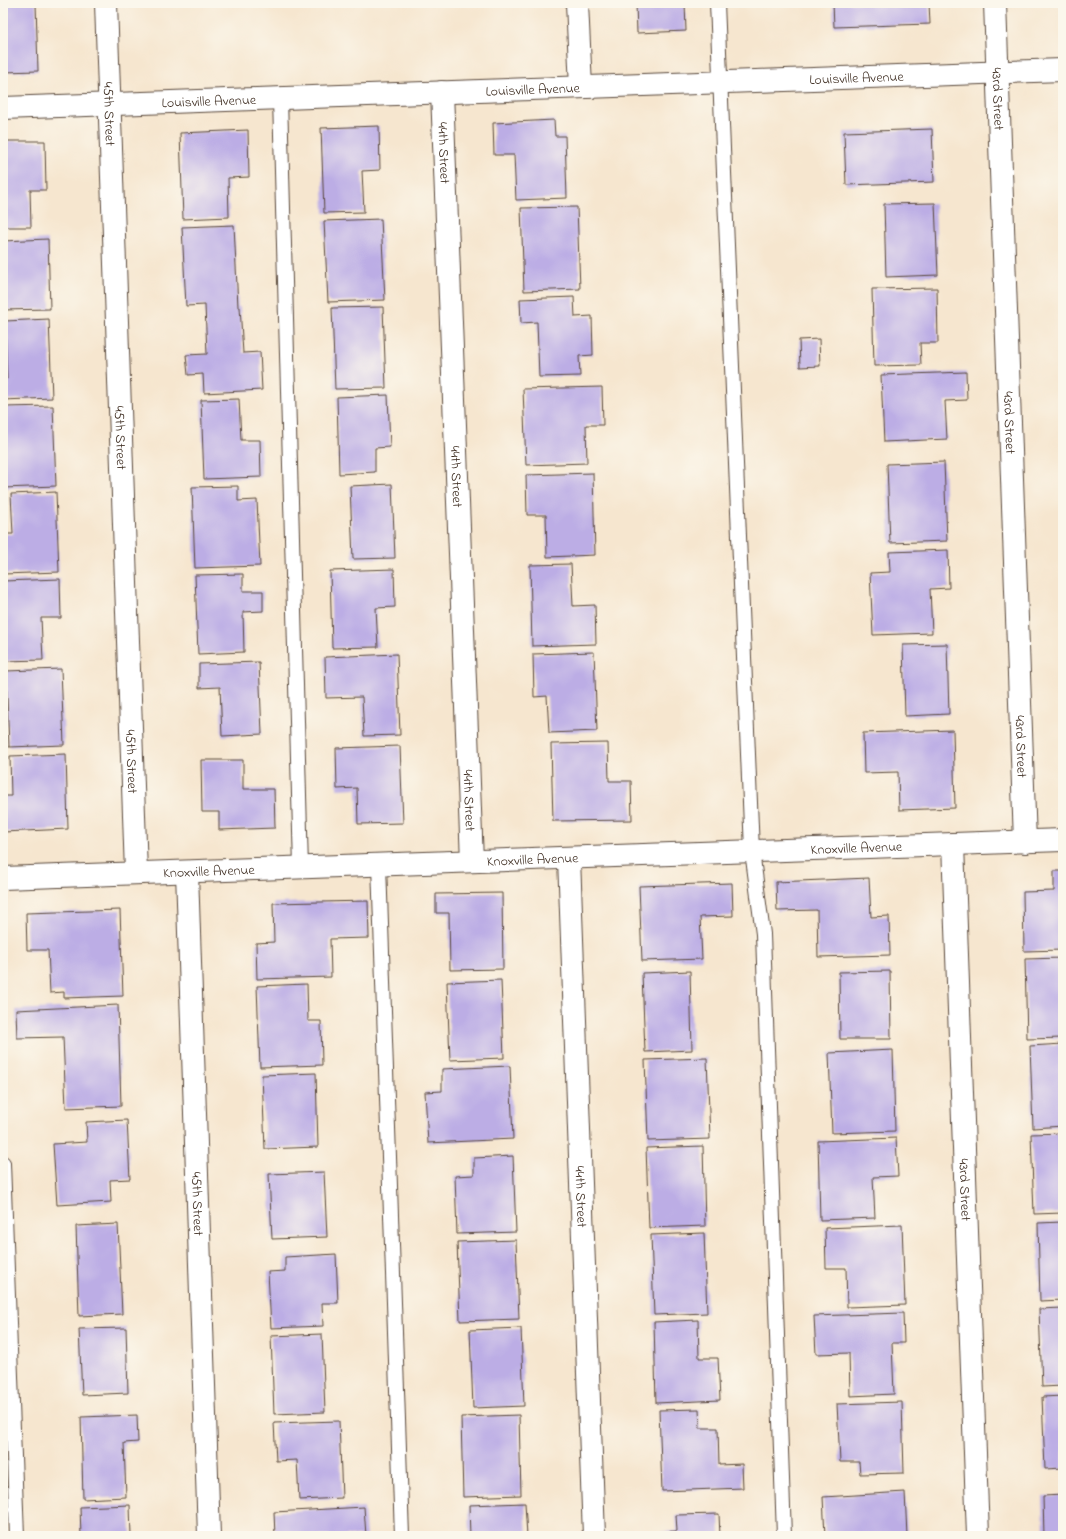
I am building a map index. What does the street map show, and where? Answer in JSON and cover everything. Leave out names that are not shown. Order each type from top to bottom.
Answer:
[{"type":"street","name":"45th Street","points":[[106,3],[136,873]]},
{"type":"street","points":[[577,3],[581,87]]},
{"type":"street","name":"43rd Street","points":[[995,3],[1025,842]]},
{"type":"street","name":"Louisville Avenue","points":[[3,108],[1063,70]]},
{"type":"street","name":"44th Street","points":[[442,92],[472,861]]},
{"type":"street","name":"Knoxville Avenue","points":[[3,878],[1063,840]]},
{"type":"street","name":"43rd Street","points":[[953,844],[978,1536]]},
{"type":"street","name":"44th Street","points":[[569,858],[594,1536]]},
{"type":"street","name":"45th Street","points":[[187,872],[209,1536]]},
{"type":"lane","points":[[717,3],[719,82],[752,851],[763,934],[784,1536]]},
{"type":"lane","points":[[280,98],[301,868]]},
{"type":"lane","points":[[379,865],[402,1536]]},
{"type":"lane","points":[[3,1163],[17,1536]]},
{"type":"building","points":[[3,3],[36,3],[38,71],[3,72]]},
{"type":"building","points":[[636,3],[685,3],[686,31],[637,33]]},
{"type":"building","points":[[833,3],[929,3],[930,24],[834,27]]},
{"type":"building","points":[[554,120],[555,136],[565,136],[567,198],[516,200],[514,155],[494,155],[493,123]]},
{"type":"building","points":[[379,126],[380,170],[362,171],[364,212],[324,213],[321,128]]},
{"type":"building","points":[[932,129],[934,182],[846,185],[844,132]]},
{"type":"building","points":[[248,130],[249,177],[228,178],[229,217],[183,219],[180,133]]},
{"type":"building","points":[[3,141],[45,141],[46,190],[30,190],[31,227],[3,227]]},
{"type":"building","points":[[935,203],[938,275],[886,277],[884,204]]},
{"type":"building","points":[[577,207],[580,289],[524,291],[521,208]]},
{"type":"building","points":[[381,219],[385,300],[328,302],[324,221]]},
{"type":"building","points":[[234,225],[238,307],[240,307],[243,353],[260,352],[262,390],[204,393],[203,374],[188,375],[186,355],[207,354],[205,305],[186,306],[182,227]]},
{"type":"building","points":[[48,239],[50,309],[3,310],[3,241]]},
{"type":"building","points":[[937,288],[938,343],[920,343],[921,365],[874,366],[872,289]]},
{"type":"building","points":[[574,297],[575,317],[592,316],[593,355],[579,356],[580,376],[539,377],[537,322],[521,323],[520,299]]},
{"type":"building","points":[[383,307],[386,388],[335,389],[332,308]]},
{"type":"building","points":[[49,319],[52,398],[3,400],[3,380],[7,379],[5,321]]},
{"type":"building","points":[[819,339],[820,366],[800,367],[799,340]]},
{"type":"building","points":[[966,372],[967,400],[945,401],[947,439],[884,442],[881,375]]},
{"type":"building","points":[[602,387],[603,425],[586,425],[587,463],[526,465],[523,389]]},
{"type":"building","points":[[388,395],[390,447],[375,448],[375,472],[339,474],[337,397]]},
{"type":"building","points":[[239,399],[241,440],[260,440],[261,477],[204,479],[201,400]]},
{"type":"building","points":[[53,406],[56,486],[3,488],[3,407]]},
{"type":"building","points":[[944,462],[947,541],[890,543],[887,464]]},
{"type":"building","points":[[593,473],[595,555],[547,557],[546,515],[527,515],[526,475]]},
{"type":"building","points":[[392,484],[395,558],[353,559],[350,486]]},
{"type":"building","points":[[238,486],[238,501],[257,500],[260,566],[195,568],[192,487]]},
{"type":"building","points":[[56,492],[59,572],[3,574],[3,534],[13,534],[11,494]]},
{"type":"building","points":[[948,550],[949,588],[930,589],[932,633],[873,635],[870,573],[890,572],[889,552]]},
{"type":"building","points":[[571,564],[573,606],[595,605],[596,644],[532,646],[530,565]]},
{"type":"building","points":[[394,569],[395,607],[376,608],[378,647],[332,648],[330,571]]},
{"type":"building","points":[[243,574],[243,591],[263,591],[263,611],[243,612],[244,652],[198,654],[195,575]]},
{"type":"building","points":[[60,579],[61,618],[41,618],[43,660],[3,661],[3,581]]},
{"type":"building","points":[[947,644],[949,714],[905,716],[903,645]]},
{"type":"building","points":[[594,652],[597,731],[549,733],[547,696],[534,697],[533,654]]},
{"type":"building","points":[[397,654],[400,735],[364,736],[362,697],[326,698],[325,657]]},
{"type":"building","points":[[259,662],[262,734],[222,736],[220,687],[199,688],[199,664]]},
{"type":"building","points":[[61,669],[64,745],[9,747],[6,671]]},
{"type":"building","points":[[953,730],[955,808],[899,810],[898,772],[864,773],[863,733]]},
{"type":"building","points":[[608,743],[609,781],[631,781],[632,820],[553,821],[551,744]]},
{"type":"building","points":[[400,746],[403,823],[358,824],[357,788],[337,789],[336,748]]},
{"type":"building","points":[[66,754],[68,829],[3,832],[3,796],[11,796],[10,756]]},
{"type":"building","points":[[201,760],[243,760],[243,789],[274,789],[275,828],[219,830],[219,812],[202,812]]},
{"type":"building","points":[[1054,871],[1063,871],[1063,950],[1024,951],[1023,892],[1054,891]]},
{"type":"building","points":[[869,878],[871,917],[889,916],[890,955],[818,957],[817,910],[777,911],[776,882]]},
{"type":"building","points":[[732,883],[733,916],[700,917],[702,959],[642,961],[639,886]]},
{"type":"building","points":[[502,893],[503,969],[450,970],[449,913],[436,913],[436,894]]},
{"type":"building","points":[[368,901],[369,938],[330,939],[331,977],[257,979],[256,943],[274,942],[273,903]]},
{"type":"building","points":[[120,910],[123,996],[64,998],[64,992],[50,993],[48,950],[27,950],[26,913]]},
{"type":"building","points":[[1063,958],[1063,1038],[1027,1039],[1025,959]]},
{"type":"building","points":[[690,971],[692,1050],[645,1052],[642,973]]},
{"type":"building","points":[[890,971],[891,1039],[840,1039],[839,972]]},
{"type":"building","points":[[501,980],[504,1058],[450,1060],[447,982]]},
{"type":"building","points":[[307,984],[308,1021],[321,1021],[322,1065],[260,1067],[257,986]]},
{"type":"building","points":[[118,1005],[121,1106],[66,1108],[63,1037],[17,1038],[16,1010]]},
{"type":"building","points":[[1063,1044],[1063,1126],[1033,1128],[1030,1046]]},
{"type":"building","points":[[893,1050],[895,1131],[832,1133],[829,1053]]},
{"type":"building","points":[[707,1058],[710,1139],[648,1141],[645,1060]]},
{"type":"building","points":[[510,1066],[513,1139],[428,1143],[425,1092],[442,1091],[442,1069]]},
{"type":"building","points":[[316,1073],[318,1147],[265,1149],[262,1075]]},
{"type":"building","points":[[127,1120],[130,1179],[110,1180],[111,1202],[57,1205],[53,1144],[87,1142],[86,1122]]},
{"type":"building","points":[[1063,1133],[1063,1213],[1034,1214],[1031,1134]]},
{"type":"building","points":[[896,1138],[898,1176],[873,1177],[875,1218],[820,1220],[818,1141]]},
{"type":"building","points":[[703,1146],[705,1226],[649,1228],[646,1148]]},
{"type":"building","points":[[513,1156],[516,1232],[457,1234],[455,1176],[474,1175],[474,1158]]},
{"type":"building","points":[[324,1172],[327,1237],[272,1239],[269,1174]]},
{"type":"building","points":[[1063,1222],[1063,1300],[1040,1301],[1038,1223]]},
{"type":"building","points":[[118,1224],[122,1314],[79,1316],[76,1226]]},
{"type":"building","points":[[902,1225],[905,1305],[847,1307],[846,1268],[826,1268],[825,1228]]},
{"type":"building","points":[[704,1233],[707,1313],[654,1315],[651,1235]]},
{"type":"building","points":[[516,1240],[519,1319],[460,1321],[457,1242]]},
{"type":"building","points":[[336,1254],[338,1303],[322,1303],[323,1326],[271,1328],[268,1272],[285,1271],[285,1257]]},
{"type":"building","points":[[1063,1308],[1063,1386],[1042,1387],[1039,1309]]},
{"type":"building","points":[[903,1313],[904,1343],[892,1343],[894,1394],[850,1396],[849,1353],[816,1354],[814,1316]]},
{"type":"building","points":[[698,1320],[699,1358],[718,1358],[720,1400],[656,1403],[654,1322]]},
{"type":"building","points":[[126,1328],[128,1393],[82,1395],[79,1329]]},
{"type":"building","points":[[521,1328],[524,1406],[473,1408],[470,1330]]},
{"type":"building","points":[[322,1334],[325,1412],[274,1414],[271,1336]]},
{"type":"building","points":[[1063,1396],[1063,1468],[1045,1469],[1042,1397]]},
{"type":"building","points":[[902,1402],[904,1473],[860,1474],[859,1462],[840,1462],[837,1404]]},
{"type":"building","points":[[699,1409],[700,1428],[718,1428],[719,1465],[742,1464],[743,1488],[662,1491],[659,1410]]},
{"type":"building","points":[[137,1415],[138,1442],[124,1443],[126,1497],[83,1499],[81,1417]]},
{"type":"building","points":[[519,1415],[521,1495],[463,1497],[461,1417]]},
{"type":"building","points":[[339,1421],[342,1498],[299,1500],[297,1460],[276,1461],[274,1423]]},
{"type":"building","points":[[905,1492],[907,1536],[825,1536],[823,1497]]},
{"type":"building","points":[[1063,1495],[1063,1536],[1044,1536],[1043,1496]]},
{"type":"building","points":[[525,1503],[527,1536],[470,1536],[469,1505]]},
{"type":"building","points":[[130,1505],[131,1536],[81,1536],[80,1507]]},
{"type":"building","points":[[364,1507],[366,1536],[275,1536],[274,1512]]},
{"type":"building","points":[[719,1514],[720,1536],[659,1536],[659,1532],[677,1531],[676,1515]]}]
